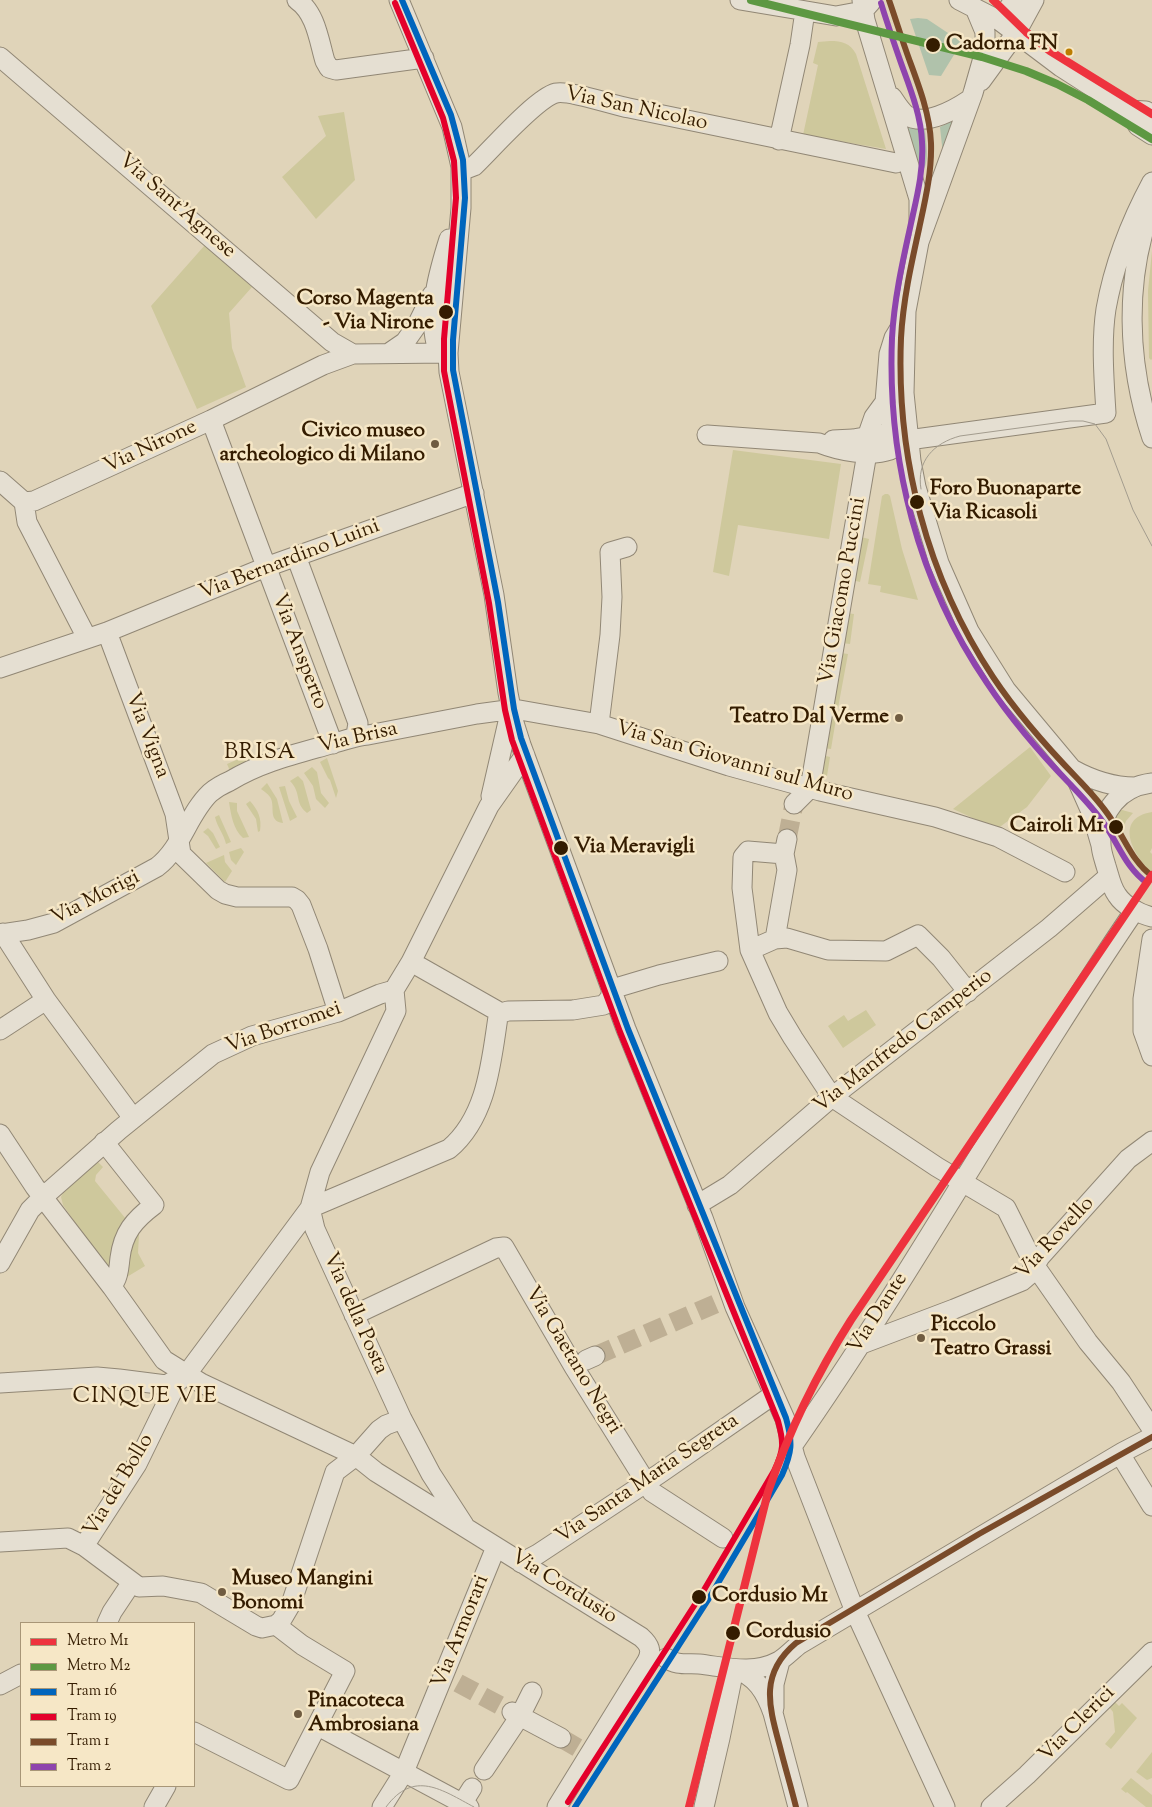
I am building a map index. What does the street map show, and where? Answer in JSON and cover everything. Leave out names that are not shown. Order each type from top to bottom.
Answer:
[{"type":"street","points":[[297,0],[304,4],[310,13],[329,68],[336,70],[424,58]]},
{"type":"street","points":[[399,0],[452,127],[461,171],[461,208],[448,352],[452,390],[494,595],[514,723],[626,1029],[697,1205],[735,1307],[785,1419],[798,1463],[855,1612],[945,1807]]},
{"type":"street","points":[[740,0],[836,16],[864,3],[900,140],[919,198],[919,242]]},
{"type":"street","points":[[1000,21],[1014,0]]},
{"type":"street","points":[[882,72],[891,94],[899,108],[907,116],[912,118],[928,118],[946,114],[971,96],[1016,33],[1034,0]]},
{"type":"street","points":[[967,4],[1000,21],[1061,67],[1128,110],[1138,126],[1152,135]]},
{"type":"street","points":[[967,4],[986,32],[985,52],[919,242],[905,320],[904,393],[908,440],[916,487],[930,538],[951,592],[969,631],[1004,687],[1072,769],[1092,814],[1109,876],[1118,896],[1144,914]]},
{"type":"street","points":[[779,140],[800,45],[805,12]]},
{"type":"street","name":"Via Sant'Agnese","points":[[0,57],[332,342],[353,354]]},
{"type":"street","name":"Via San Nicolao","points":[[461,171],[474,166],[537,104],[556,93],[572,94],[779,140],[896,163]]},
{"type":"street","points":[[1128,110],[1146,111],[1152,115]]},
{"type":"street","points":[[707,435],[820,443],[832,448],[867,445],[890,450],[908,440],[1106,413],[1103,375],[1106,310],[1113,278],[1133,218],[1152,182]]},
{"type":"street","points":[[1152,205],[1144,226],[1135,270],[1132,316],[1134,360],[1147,404],[1152,438]]},
{"type":"street","points":[[389,353],[405,342],[417,325],[436,285],[448,243],[461,208]]},
{"type":"street","points":[[436,285],[434,336],[436,343],[448,352]]},
{"type":"street","points":[[905,320],[894,338],[889,354],[885,402],[892,425],[908,440]]},
{"type":"street","name":"Via Nirone","points":[[24,502],[34,501],[211,420],[323,365],[353,354],[448,352]]},
{"type":"street","name":"Via Giacomo Puccini","points":[[810,788],[867,445],[874,417],[885,402]]},
{"type":"street","name":"Via Ansperto","points":[[211,420],[333,744]]},
{"type":"street","points":[[0,481],[24,502],[27,522],[87,638]]},
{"type":"street","name":"Via Bernardino Luini","points":[[0,668],[106,632],[266,567],[474,493]]},
{"type":"street","points":[[599,724],[610,635],[612,597],[610,552],[627,547]]},
{"type":"street","name":"Via Ansperto","points":[[296,556],[358,723],[356,736]]},
{"type":"street","name":"Via Vigna","points":[[106,632],[171,803],[178,831],[178,842]]},
{"type":"street","points":[[489,806],[511,709]]},
{"type":"street","name":"Via San Giovanni sul Muro","points":[[511,709],[599,724],[729,766],[810,788],[934,817],[998,837],[1065,872]]},
{"type":"street","name":"Via Brisa","points":[[178,842],[210,793],[246,771],[293,754],[356,736],[511,709]]},
{"type":"street","points":[[310,1208],[320,1172],[396,1011],[394,990],[411,962],[489,806],[525,756]]},
{"type":"street","points":[[1072,769],[1088,777],[1120,786],[1143,785]]},
{"type":"street","points":[[1101,845],[1101,831],[1106,813],[1116,801],[1143,785]]},
{"type":"street","points":[[794,804],[810,788]]},
{"type":"street","points":[[178,842],[181,854],[218,890],[226,894],[247,897],[286,896],[297,900],[301,905],[318,948],[338,1012]]},
{"type":"street","name":"Via Morigi","points":[[1,933],[28,930],[54,923],[71,915],[157,868],[167,860],[178,842]]},
{"type":"street","points":[[775,939],[787,870],[785,847],[748,852],[743,858],[742,888],[750,950],[778,1013],[792,1038],[835,1099],[937,1166],[1006,1208],[1035,1266],[1088,1342],[1116,1376],[1152,1429]]},
{"type":"street","name":"Via Manfredo Camperio","points":[[697,1205],[730,1185],[1049,928],[1109,876]]},
{"type":"street","name":"Via Dante","points":[[793,1445],[859,1345],[1111,947],[1144,914]]},
{"type":"street","points":[[1,933],[46,1000],[133,1118]]},
{"type":"street","points":[[750,950],[775,939],[787,938],[828,950],[886,951],[918,935],[941,958],[968,992]]},
{"type":"street","points":[[1152,939],[1143,999],[1143,1031],[1152,1056]]},
{"type":"street","points":[[612,989],[659,975],[718,961]]},
{"type":"street","points":[[420,968],[501,1013]]},
{"type":"street","points":[[310,1208],[449,1149],[459,1141],[478,1108],[488,1077],[498,1017],[501,1013],[508,1010],[573,1010],[604,1005],[610,998],[612,989]]},
{"type":"street","name":"Via Borromei","points":[[0,1263],[30,1210],[43,1197],[104,1142],[213,1054],[252,1036],[338,1012],[394,990]]},
{"type":"street","points":[[0,1030],[46,1000]]},
{"type":"street","name":"Via Cordusio","points":[[0,1134],[43,1197],[114,1284],[164,1360],[186,1375],[356,1456],[376,1472],[641,1637],[658,1656]]},
{"type":"street","name":"Via Rovello","points":[[859,1345],[1022,1281],[1029,1275],[1040,1257],[1128,1159],[1152,1141]]},
{"type":"street","points":[[104,1142],[154,1205],[144,1212],[125,1235],[118,1276],[114,1284]]},
{"type":"street","name":"Via della Posta","points":[[310,1208],[315,1229],[402,1419],[431,1474],[467,1529]]},
{"type":"street","name":"Via del Bollo","points":[[84,1546],[137,1464],[177,1382],[186,1375],[310,1208]]},
{"type":"street","name":"Via Gaetano Negri","points":[[354,1315],[496,1248],[504,1248],[574,1367],[652,1492],[722,1538]]},
{"type":"street","points":[[0,1383],[96,1377],[119,1378],[166,1385],[186,1375]]},
{"type":"street","name":"Via Santa Maria Segreta","points":[[521,1563],[546,1549],[773,1395]]},
{"type":"street","points":[[0,1542],[68,1538],[84,1546],[139,1587],[158,1586],[201,1593],[256,1626],[269,1628],[276,1626],[291,1604],[335,1472],[356,1456],[379,1430],[402,1419]]},
{"type":"street","points":[[557,1807],[583,1751],[658,1656],[682,1664],[702,1664],[734,1669],[754,1668],[782,1658],[800,1644],[1120,1454],[1152,1437]]},
{"type":"street","points":[[1120,1454],[1152,1506]]},
{"type":"street","name":"Via Armorari","points":[[382,1807],[404,1772],[451,1680],[496,1547]]},
{"type":"street","points":[[107,1622],[132,1582]]},
{"type":"street","points":[[195,1735],[289,1780],[345,1671],[302,1645],[276,1626]]},
{"type":"street","name":"Via Clerici","points":[[997,1802],[1152,1652]]},
{"type":"street","points":[[778,1729],[773,1692],[782,1658]]},
{"type":"street","points":[[734,1669],[747,1674],[762,1688],[772,1709],[798,1807]]},
{"type":"street","points":[[704,1807],[734,1669]]},
{"type":"street","points":[[484,1770],[516,1714],[532,1692]]},
{"type":"street","points":[[516,1714],[561,1738]]},
{"type":"street","points":[[318,1726],[404,1772],[468,1800]]},
{"type":"street","points":[[154,1807],[165,1787]]},
{"type":"shaded area","points":[[910,19],[927,19],[960,41],[960,45],[941,76],[929,75]]},
{"type":"shaded area","points":[[818,42],[845,43],[856,54],[886,149],[803,135],[818,65],[813,63]]},
{"type":"shaded area","points":[[344,112],[355,180],[316,219],[282,177],[326,136],[318,116]]},
{"type":"shaded area","points":[[952,121],[943,155],[940,127]]},
{"type":"shaded area","points":[[906,126],[925,130],[927,158],[922,172],[920,172]]},
{"type":"shaded area","points":[[205,245],[252,287],[229,313],[232,348],[246,387],[197,409],[151,306]]},
{"type":"shaded area","points":[[1152,251],[1151,360],[1149,358],[1148,291]]},
{"type":"shaded area","points":[[733,450],[841,464],[829,539],[738,525],[729,576],[713,572]]},
{"type":"shaded area","points":[[885,494],[890,496],[902,549],[918,600],[880,592],[881,586],[868,584],[882,496]]},
{"type":"shaded area","points":[[861,537],[869,539],[860,582],[852,580]]},
{"type":"shaded area","points":[[846,613],[854,614],[850,644],[842,643]]},
{"type":"shaded area","points":[[841,653],[848,654],[838,708],[831,706]]},
{"type":"shaded area","points":[[829,718],[836,719],[831,749],[823,748]]},
{"type":"shaded area","points":[[1030,747],[1051,776],[1027,807],[997,829],[953,809]]},
{"type":"shaded area","points":[[250,754],[253,760],[230,771],[227,764]]},
{"type":"shaded area","points":[[822,755],[830,757],[827,776],[820,775]]},
{"type":"shaded area","points":[[327,758],[338,791],[336,798],[330,780],[320,762]]},
{"type":"shaded area","points":[[312,767],[317,772],[321,793],[329,803],[325,808],[316,799],[313,786],[304,773]]},
{"type":"shaded area","points":[[298,776],[303,781],[311,810],[307,813],[301,805],[294,785],[290,781]]},
{"type":"shaded area","points":[[267,783],[277,799],[283,823],[278,822],[273,816],[272,801],[261,789]]},
{"type":"shaded area","points":[[285,786],[289,801],[297,817],[290,821],[279,787]]},
{"type":"shaded area","points":[[250,801],[260,818],[260,831],[258,832],[256,819],[246,804]]},
{"type":"shaded area","points":[[229,802],[237,803],[237,811],[249,837],[243,838],[237,830]]},
{"type":"shaded area","points":[[1115,808],[1133,813],[1126,821],[1122,832],[1112,813]]},
{"type":"shaded area","points":[[1152,812],[1152,848],[1150,852],[1152,854],[1152,872],[1138,857],[1133,848],[1130,829],[1133,822],[1140,816]]},
{"type":"shaded area","points":[[219,815],[231,842],[226,844],[215,817]]},
{"type":"shaded area","points":[[208,828],[213,833],[220,847],[216,849],[208,836],[203,832]]},
{"type":"shaded area","points":[[241,848],[244,852],[236,865],[231,860],[229,852]]},
{"type":"shaded area","points":[[224,855],[225,862],[232,871],[225,882],[206,863]]},
{"type":"shaded area","points":[[866,1010],[876,1025],[843,1048],[828,1026],[844,1015],[848,1021]]},
{"type":"shaded area","points":[[98,1162],[103,1167],[96,1175],[95,1181],[139,1235],[138,1253],[145,1266],[117,1283],[63,1205],[61,1197],[66,1187]]},
{"type":"shaded area","points":[[1111,1698],[1119,1706],[1122,1703],[1137,1718],[1111,1749],[1105,1744],[1115,1732],[1113,1712],[1106,1703]]},
{"type":"shaded area","points":[[1152,1752],[1152,1778],[1147,1780],[1136,1772]]},
{"type":"shaded area","points":[[1131,1778],[1152,1795],[1152,1807],[1146,1807],[1121,1789]]},
{"type":"tunnel","points":[[787,839],[794,804]]},
{"type":"tunnel","points":[[595,1356],[720,1302]]},
{"type":"tunnel","points":[[458,1683],[512,1712]]},
{"type":"tunnel","points":[[561,1738],[578,1748]]},
{"type":"tram line","name":"16","points":[[402,0],[451,115],[463,160],[465,198],[453,340],[453,370],[498,602],[514,709],[521,738],[628,1029],[786,1418],[790,1434],[790,1453],[782,1475],[708,1600],[575,1807]]},
{"type":"tram line","name":"1","points":[[889,0],[923,101],[929,122],[931,143],[928,186],[908,283],[901,338],[904,428],[920,515],[950,599],[970,639],[993,677],[1032,729],[1100,804],[1135,858],[1152,876]]},
{"type":"tram line","name":"19","points":[[395,3],[443,118],[454,161],[456,198],[444,339],[444,371],[489,603],[505,710],[512,740],[620,1032],[778,1421],[782,1441],[780,1457],[774,1471],[701,1595],[568,1802]]},
{"type":"tram line","name":"2","points":[[881,3],[920,122],[922,142],[921,175],[904,255],[895,310],[892,338],[892,384],[895,429],[902,474],[925,562],[942,604],[963,644],[987,683],[1026,735],[1097,814],[1128,863],[1147,883]]},
{"type":"tram line","points":[[921,489],[920,479],[924,462],[935,448],[951,439],[960,436],[1070,421],[1083,421],[1095,424],[1106,439],[1133,510],[1152,546]]},
{"type":"tram line","name":"1","points":[[796,1807],[770,1704],[772,1679],[776,1667],[784,1655],[796,1643],[979,1534],[1152,1437]]},
{"type":"tram line","points":[[386,1807],[397,1795],[407,1789],[418,1786],[428,1786],[451,1794],[474,1807]]},
{"type":"metro line","name":"M2","points":[[751,0],[982,57],[1026,71],[1088,100],[1152,139]]},
{"type":"metro line","name":"M1","points":[[993,0],[1026,32],[1050,51],[1152,114]]},
{"type":"metro line","name":"M1","points":[[689,1807],[768,1492],[804,1404],[851,1320],[1152,875]]},
{"type":"place","name":"Cadorna FN","points":[[933,45]]},
{"type":"place","name":"Corso Magenta - Via Nirone","points":[[446,312]]},
{"type":"place","name":"Civico museo archeologico di Milano","points":[[435,444]]},
{"type":"place","name":"Foro Buonaparte Via Ricasoli","points":[[917,502]]},
{"type":"place","name":"Teatro Dal Verme","points":[[899,718]]},
{"type":"place","name":"Cairoli M1","points":[[1116,827]]},
{"type":"place","name":"Via Meravigli","points":[[561,848]]},
{"type":"place","name":"Piccolo Teatro Grassi","points":[[921,1338]]},
{"type":"place","name":"Museo Mangini Bonomi","points":[[222,1592]]},
{"type":"place","name":"Cordusio M1","points":[[699,1597]]},
{"type":"place","name":"Cordusio","points":[[733,1633]]},
{"type":"place","name":"Pinacoteca Ambrosiana","points":[[298,1714]]},
{"type":"district","name":"BRISA","points":[[260,754]]},
{"type":"district","name":"CINQUE VIE","points":[[145,1398]]}]
